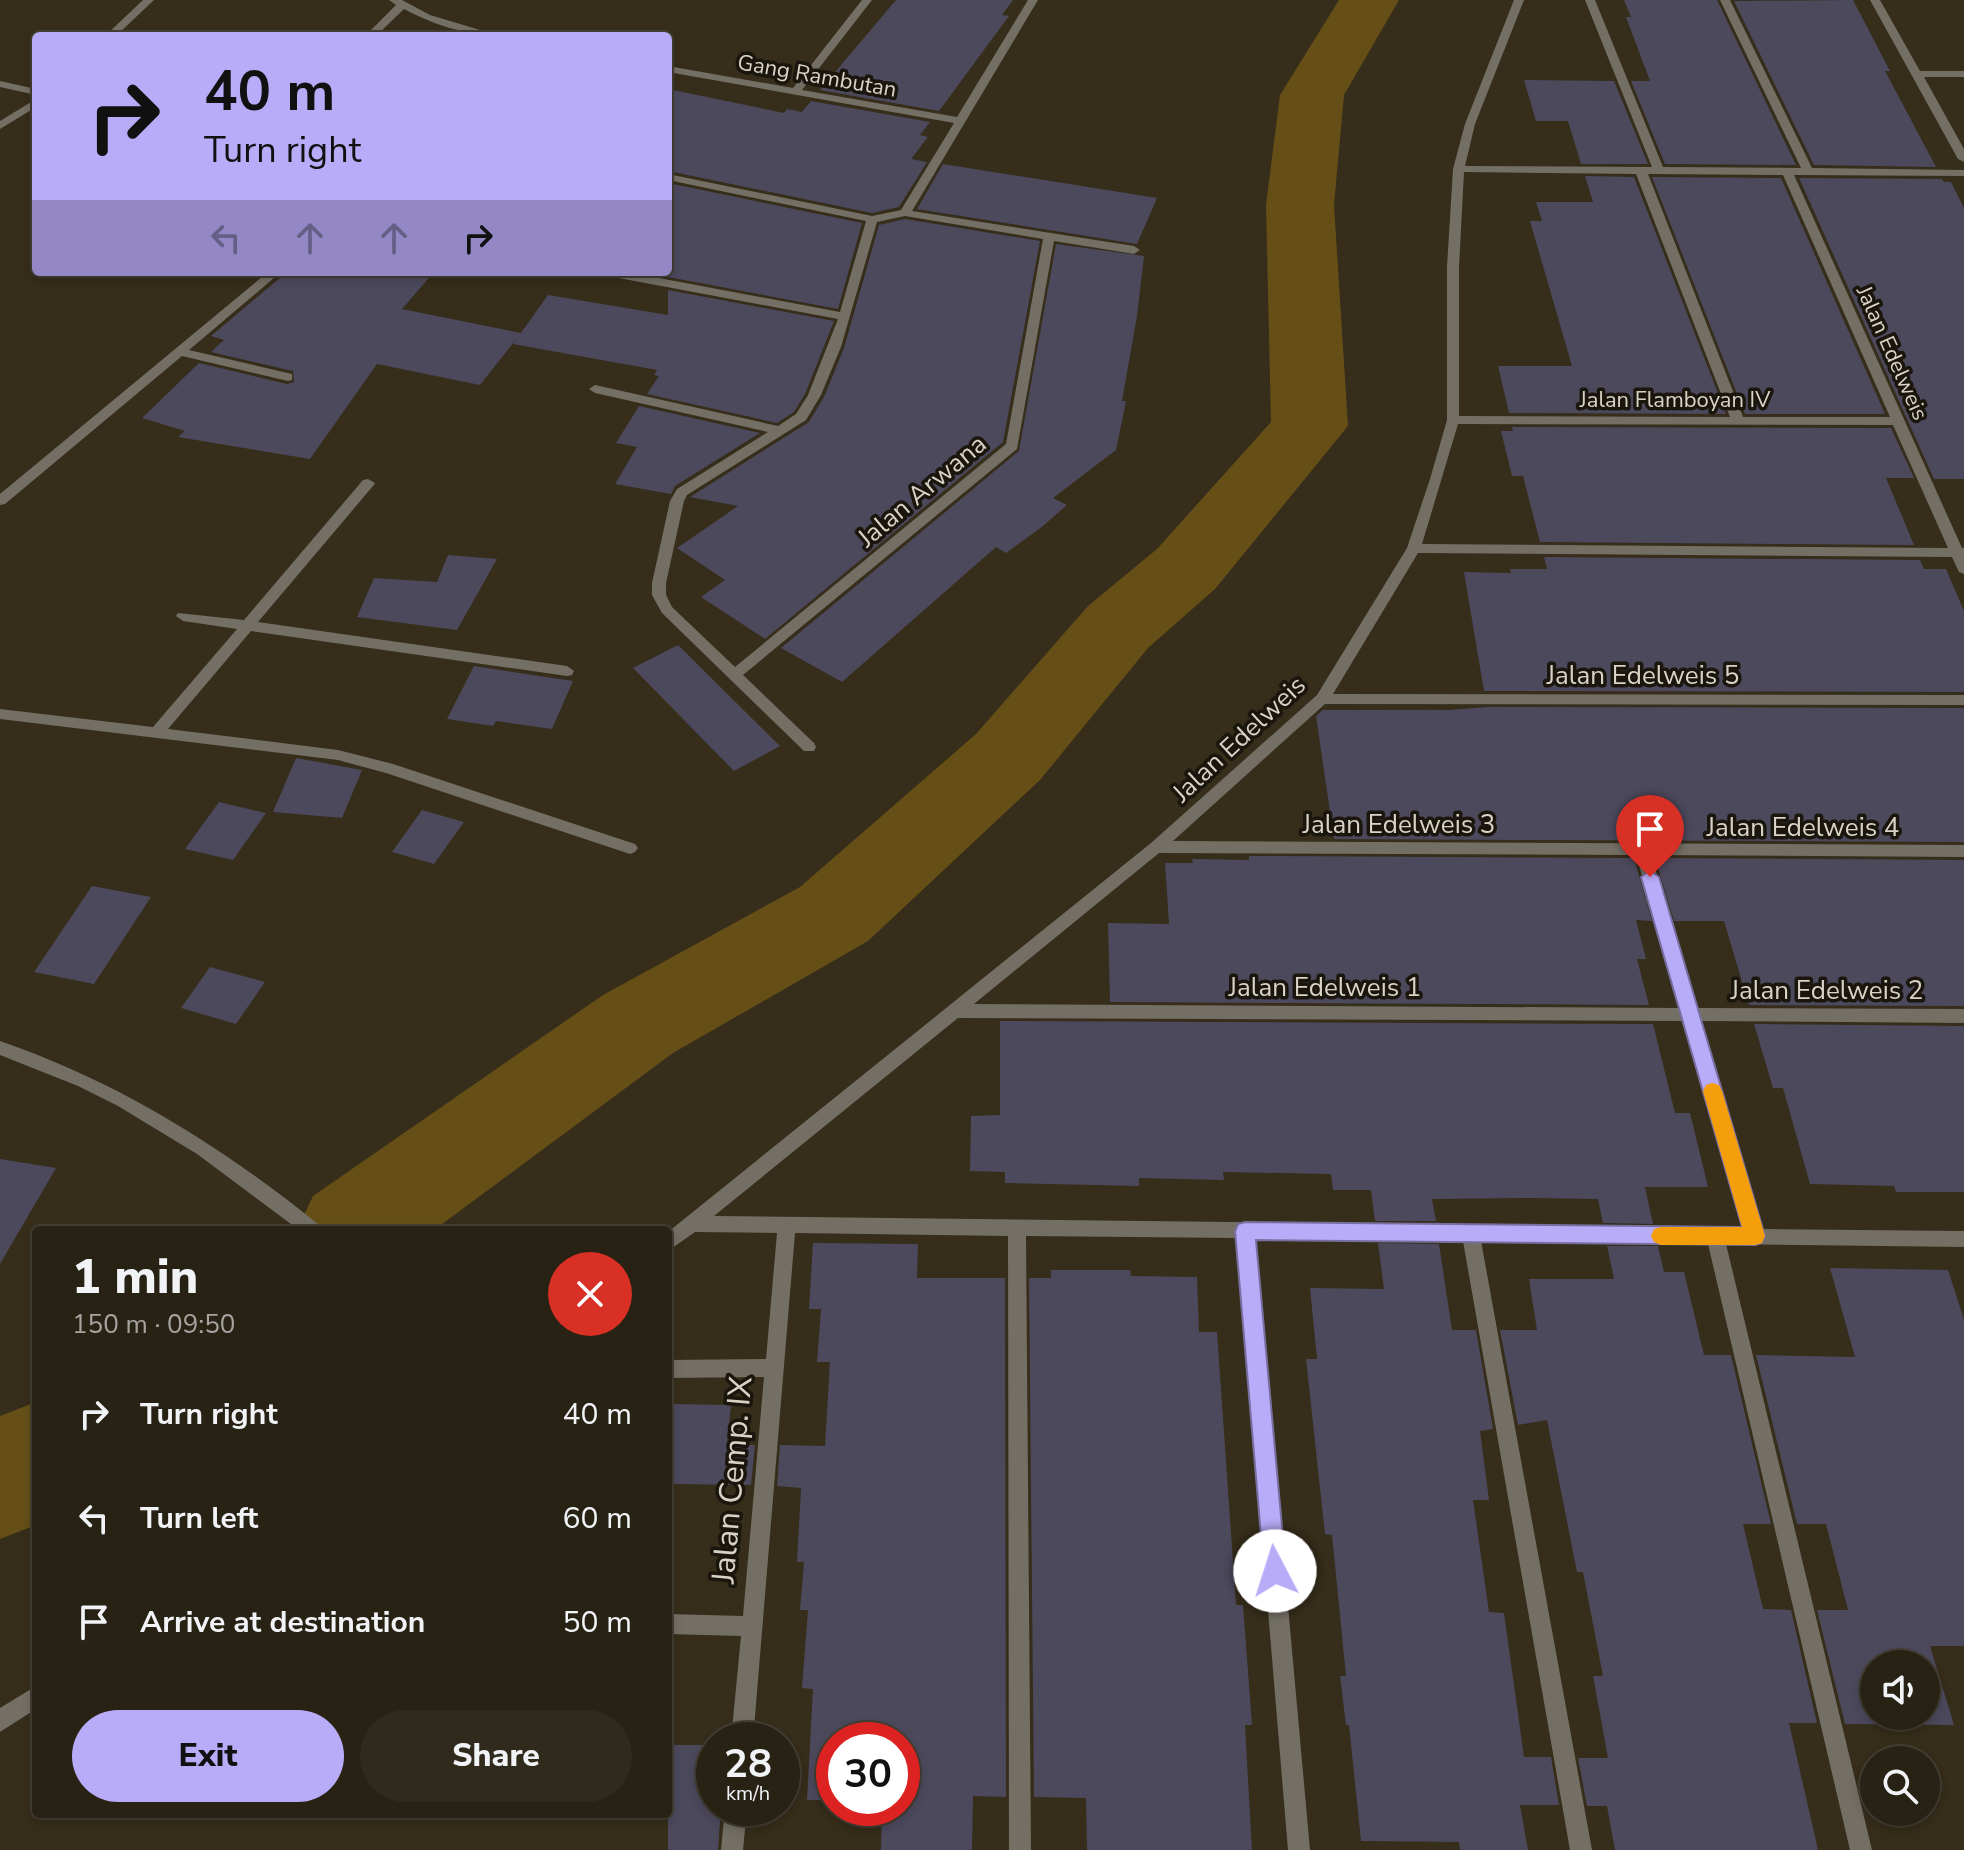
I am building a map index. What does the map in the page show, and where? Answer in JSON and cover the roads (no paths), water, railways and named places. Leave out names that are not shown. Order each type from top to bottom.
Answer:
[{"type":"street","points":[[114,32],[149,0]]},
{"type":"street","points":[[795,92],[867,0]]},
{"type":"street","points":[[905,213],[1033,0]]},
{"type":"street","name":"Jalan Edelweis","points":[[672,1240],[958,1011],[1156,847],[1322,699],[1414,548],[1453,420],[1453,267],[1459,169],[1470,124],[1519,0]]},
{"type":"street","points":[[1590,0],[1659,171]]},
{"type":"street","points":[[1725,0],[1808,172]]},
{"type":"street","points":[[1875,0],[1964,159]]},
{"type":"street","points":[[373,32],[398,2],[445,24],[478,32]]},
{"type":"street","name":"Gang Rambutan","points":[[672,70],[960,121]]},
{"type":"street","points":[[1916,74],[1964,74]]},
{"type":"street","points":[[0,84],[32,91]]},
{"type":"street","points":[[0,126],[32,105]]},
{"type":"street","points":[[1459,169],[1964,173]]},
{"type":"street","points":[[1641,171],[1738,421]]},
{"type":"street","name":"Jalan Edelweis","points":[[1787,172],[1960,552],[1964,569]]},
{"type":"street","points":[[672,178],[872,219],[905,213],[1134,250]]},
{"type":"street","points":[[809,747],[667,610],[659,595],[659,583],[682,492],[801,417],[814,398],[830,361],[872,219]]},
{"type":"street","name":"Jalan Arwana","points":[[733,676],[1012,446],[1049,236]]},
{"type":"street","points":[[0,501],[270,276]]},
{"type":"street","points":[[629,276],[843,316]]},
{"type":"street","points":[[180,352],[288,377]]},
{"type":"street","points":[[595,389],[779,430]]},
{"type":"street","name":"Jalan Flamboyan IV","points":[[1453,420],[1898,421]]},
{"type":"street","points":[[158,731],[368,483]]},
{"type":"street","points":[[1414,548],[1960,552]]},
{"type":"street","points":[[183,616],[567,671]]},
{"type":"street","name":"Jalan Edelweis 5","points":[[1322,699],[1964,700]]},
{"type":"street","points":[[0,714],[338,755],[630,848]]},
{"type":"street","name":"Jalan Edelweis 3","points":[[1156,847],[1642,850]]},
{"type":"street","points":[[1642,850],[1755,1236]]},
{"type":"street","name":"Jalan Edelweis 4","points":[[1642,850],[1964,851]]},
{"type":"street","name":"Jalan Edelweis 1","points":[[958,1011],[1690,1015]]},
{"type":"street","name":"Jalan Edelweis 2","points":[[1690,1015],[1964,1016]]},
{"type":"street","points":[[0,1048],[44,1062],[142,1112],[258,1185],[307,1226]]},
{"type":"street","points":[[692,1224],[1964,1239]]},
{"type":"street","name":"Jalan Cemp. IX","points":[[743,1722],[787,1226]]},
{"type":"street","points":[[1017,1228],[1020,1850]]},
{"type":"street","points":[[1245,1231],[1299,1850]]},
{"type":"street","points":[[1471,1234],[1581,1850]]},
{"type":"street","points":[[1715,1237],[1861,1850]]},
{"type":"street","points":[[672,1369],[774,1368]]},
{"type":"street","points":[[672,1624],[751,1626]]},
{"type":"street","points":[[0,1721],[32,1699]]},
{"type":"street","points":[[732,1850],[734,1826]]},
{"type":"waterway","points":[[357,1226],[638,1024],[834,914],[1008,757],[1118,627],[1186,569],[1310,426],[1300,205],[1312,95],[1369,0]]},
{"type":"waterway","points":[[0,1483],[32,1460]]}]
